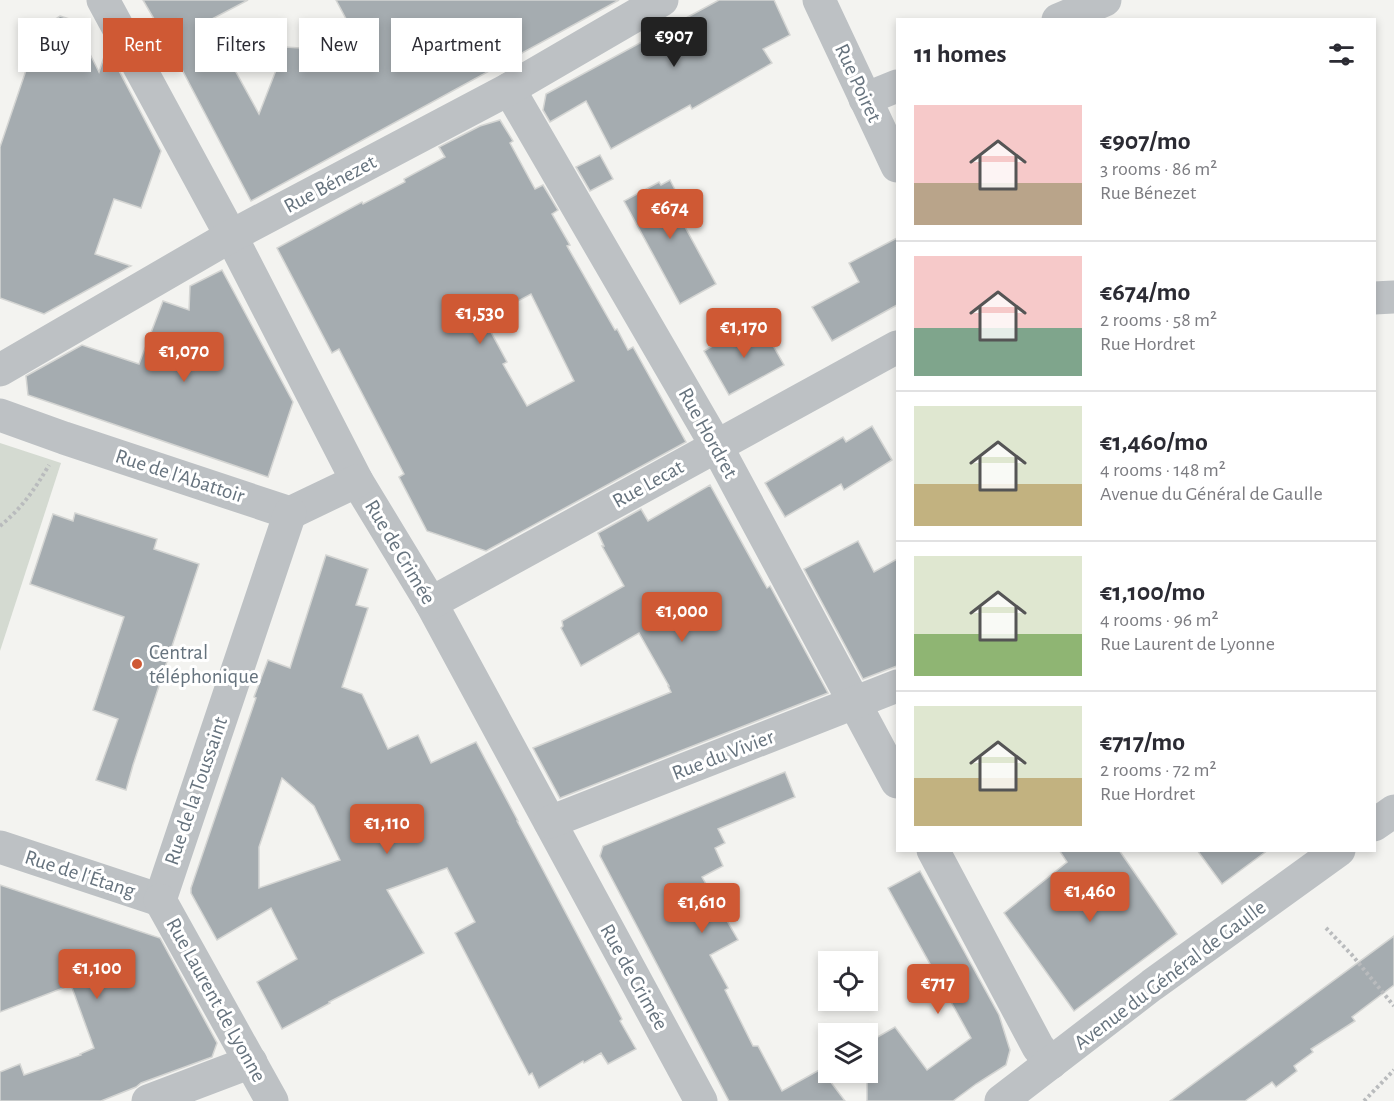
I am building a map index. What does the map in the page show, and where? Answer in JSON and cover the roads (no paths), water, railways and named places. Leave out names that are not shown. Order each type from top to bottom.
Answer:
[{"type":"street","name":"Rue de Crimée","points":[[103,0],[231,236],[357,481],[431,603],[701,1101]]},
{"type":"street","name":"Rue Poiret","points":[[819,0],[896,164]]},
{"type":"street","points":[[1062,18],[1093,2]]},
{"type":"street","name":"Rue Bénezet","points":[[0,370],[231,236],[509,89],[642,5]]},
{"type":"street","points":[[866,99],[896,86]]},
{"type":"street","name":"Rue Hordret","points":[[509,89],[717,447],[896,780]]},
{"type":"street","points":[[1376,298],[1394,297]]},
{"type":"street","name":"Rue Lecat","points":[[431,603],[896,348]]},
{"type":"street","name":"Rue de l'Abattoir","points":[[0,415],[290,513]]},
{"type":"street","points":[[290,513],[357,481]]},
{"type":"street","name":"Rue de la Toussaint","points":[[160,900],[290,513]]},
{"type":"street","name":"Rue du Vivier","points":[[549,822],[896,686]]},
{"type":"street","points":[[1376,824],[1394,811]]},
{"type":"street","name":"Rue de l'Étang","points":[[0,848],[160,900]]},
{"type":"street","points":[[934,852],[1038,1047],[1051,1063]]},
{"type":"street","name":"Avenue du Général de Gaulle","points":[[1001,1101],[1152,985],[1336,852]]},
{"type":"street","name":"Rue Laurent de Lyonne","points":[[160,900],[272,1101]]},
{"type":"street","points":[[148,1101],[250,1062]]},
{"type":"place","name":"Central téléphonique","points":[[137,664]]}]
